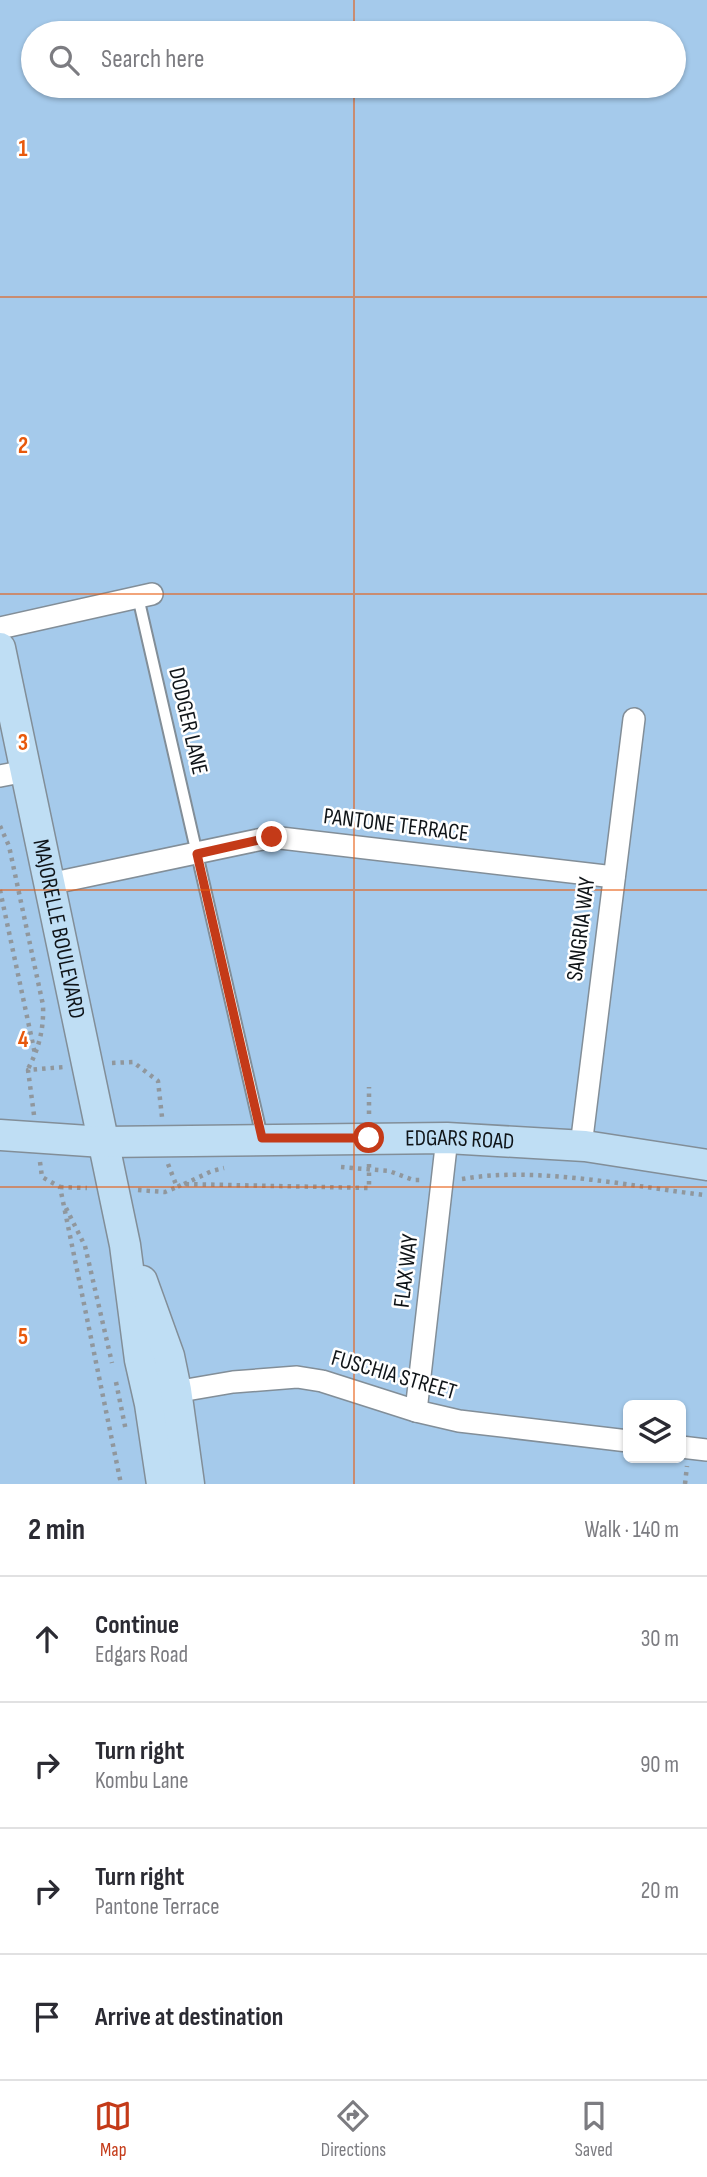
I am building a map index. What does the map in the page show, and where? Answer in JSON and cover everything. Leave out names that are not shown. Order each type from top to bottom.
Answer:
[{"type":"street","points":[[0,628],[145,596]]},
{"type":"street","name":"MAJORELLE BOULEVARD","points":[[0,648],[13,774],[49,884],[118,1211],[162,1484]]},
{"type":"street","name":"SANGRIA WAY","points":[[581,1146],[634,719]]},
{"type":"street","name":"PANTONE TERRACE","points":[[49,884],[272,837],[614,877]]},
{"type":"street","name":"EDGARS ROAD","points":[[0,1135],[103,1142],[262,1138],[447,1138],[581,1146],[707,1165]]},
{"type":"street","name":"FLAX WAY","points":[[416,1411],[447,1138]]},
{"type":"street","name":"MAJORELLE BOULEVARD","points":[[118,1211],[169,1356],[189,1484]]},
{"type":"street","name":"FUSCHIA STREET","points":[[150,1404],[176,1390],[233,1381],[297,1377],[322,1381],[416,1411],[459,1421],[623,1440]]},
{"type":"street","points":[[686,1448],[707,1450]]},
{"type":"lane","name":"DODGER LANE","points":[[145,596],[197,854],[262,1138]]},
{"type":"path","points":[[0,826],[9,846],[43,1005],[44,1027],[28,1070]]},
{"type":"path","points":[[0,890],[35,1055]]},
{"type":"path","points":[[183,1184],[369,1188],[369,1087]]},
{"type":"path","points":[[121,1484],[62,1200],[85,1246],[126,1434]]},
{"type":"shaded area","points":[[0,0],[707,0],[707,1484],[0,1484]]},
{"type":"route","points":[[272,837],[197,854],[262,1138],[369,1138]]}]
